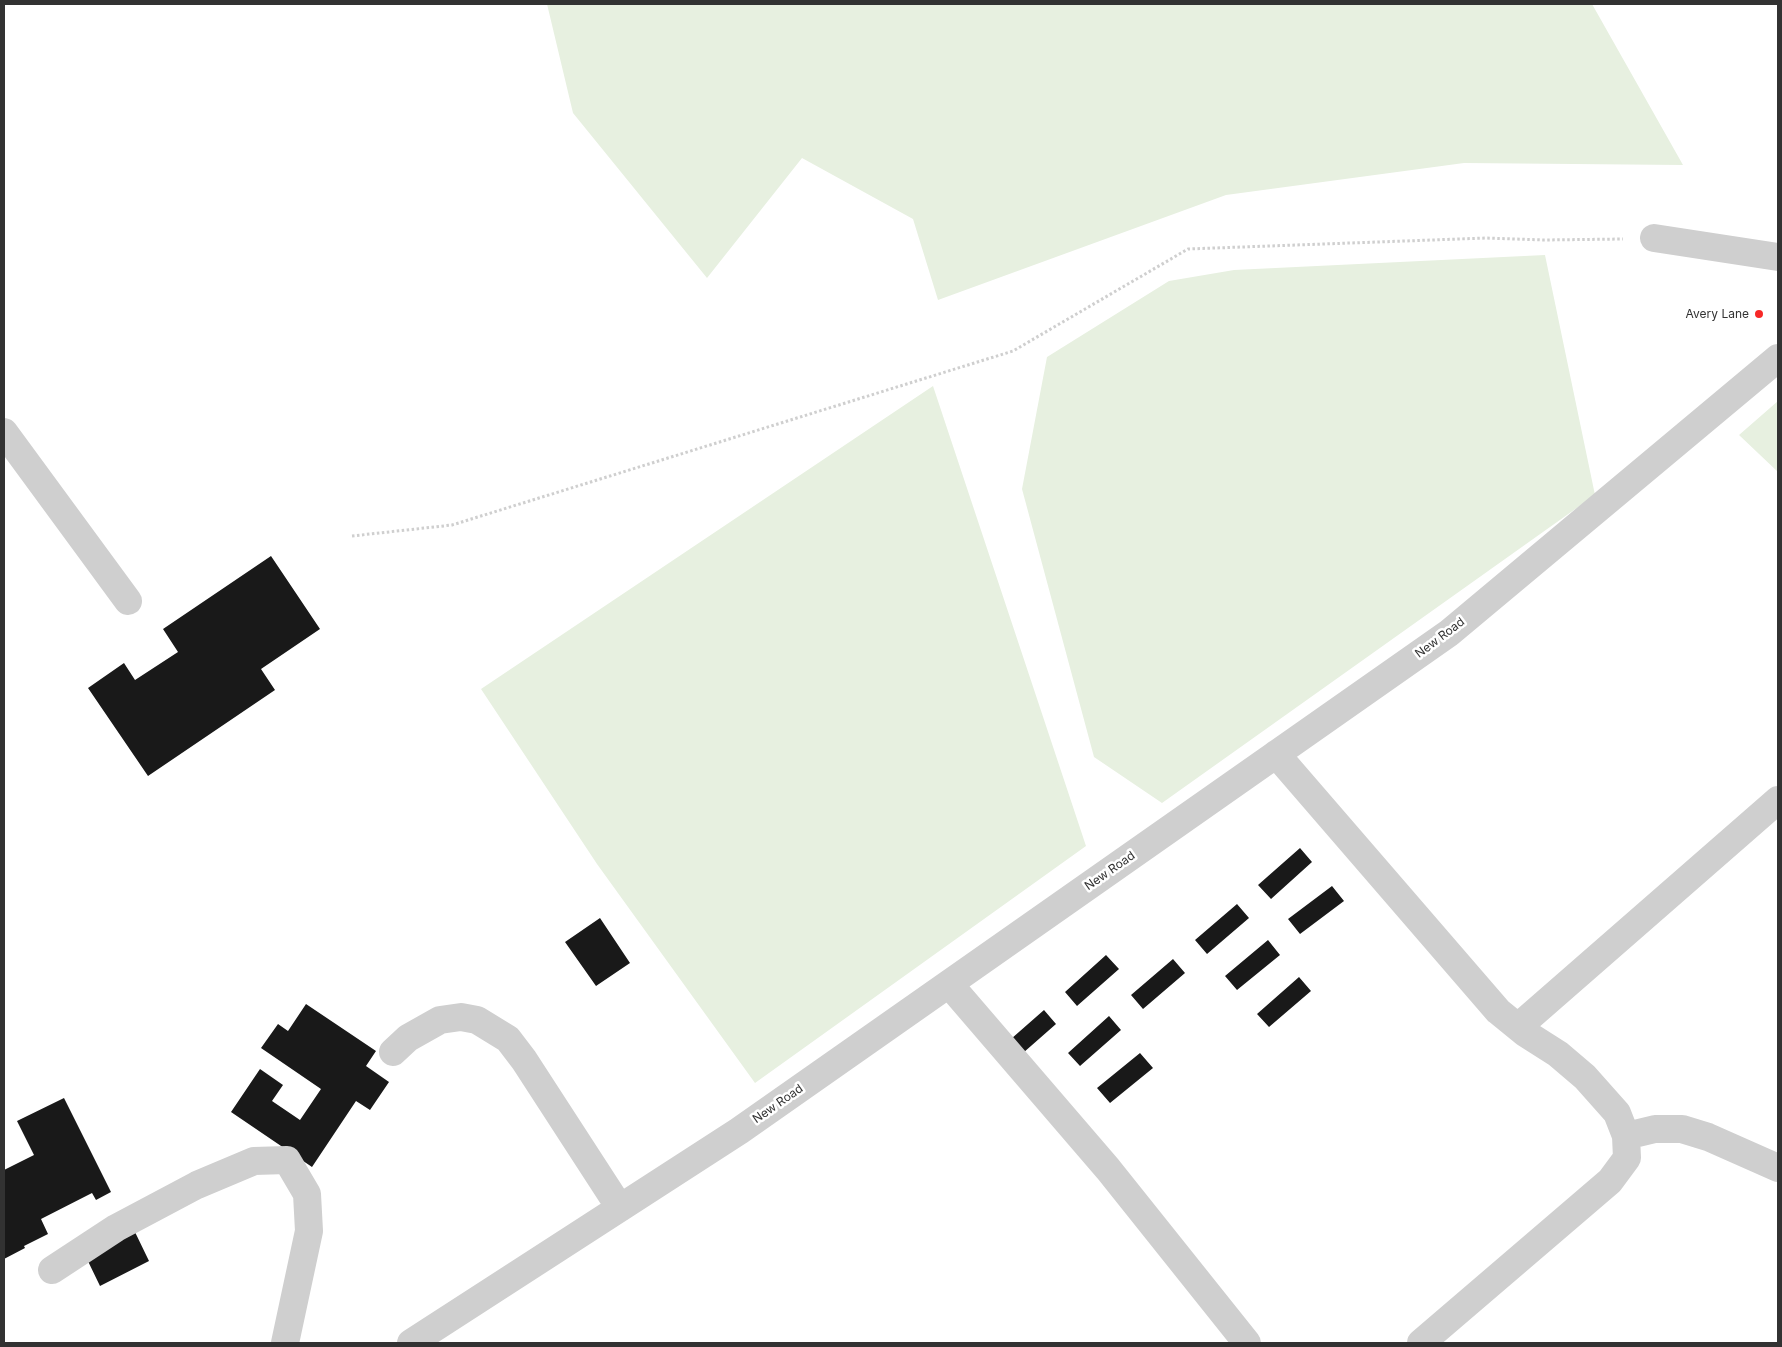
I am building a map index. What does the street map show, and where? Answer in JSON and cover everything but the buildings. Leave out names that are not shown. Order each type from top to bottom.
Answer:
[{"type":"street","points":[[1654,238],[1778,257]]},
{"type":"street","name":"New Road","points":[[411,1343],[739,1131],[1448,633],[1778,358]]},
{"type":"street","points":[[4,432],[128,601]]},
{"type":"street","points":[[1276,754],[1498,1011],[1518,1028],[1558,1054],[1585,1077],[1617,1113],[1626,1136],[1627,1158],[1610,1180],[1421,1343]]},
{"type":"street","points":[[1518,1028],[1778,800]]},
{"type":"street","points":[[949,984],[1108,1169],[1247,1343]]},
{"type":"street","points":[[393,1052],[408,1038],[440,1020],[461,1017],[477,1020],[508,1039],[524,1060],[620,1208]]},
{"type":"street","points":[[1626,1136],[1655,1129],[1682,1129],[1708,1137],[1778,1168]]},
{"type":"street","points":[[52,1270],[116,1228],[198,1185],[254,1161],[287,1160],[307,1194],[309,1231],[285,1343]]},
{"type":"path","points":[[352,536],[452,525],[1013,351],[1188,250],[1486,238],[1544,240],[1654,238]]},
{"type":"green space","points":[[547,4],[1592,4],[1683,165],[1464,163],[1226,195],[938,300],[913,219],[802,158],[707,278],[573,113]]},
{"type":"green space","points":[[1545,255],[1595,495],[1162,803],[1094,757],[1022,489],[1047,357],[1169,281],[1234,270]]},
{"type":"green space","points":[[933,386],[1086,846],[755,1083],[597,864],[481,689]]},
{"type":"green space","points":[[1778,401],[1778,472],[1739,435]]},
{"type":"place","name":"Avery Lane","points":[[1759,314]]}]
